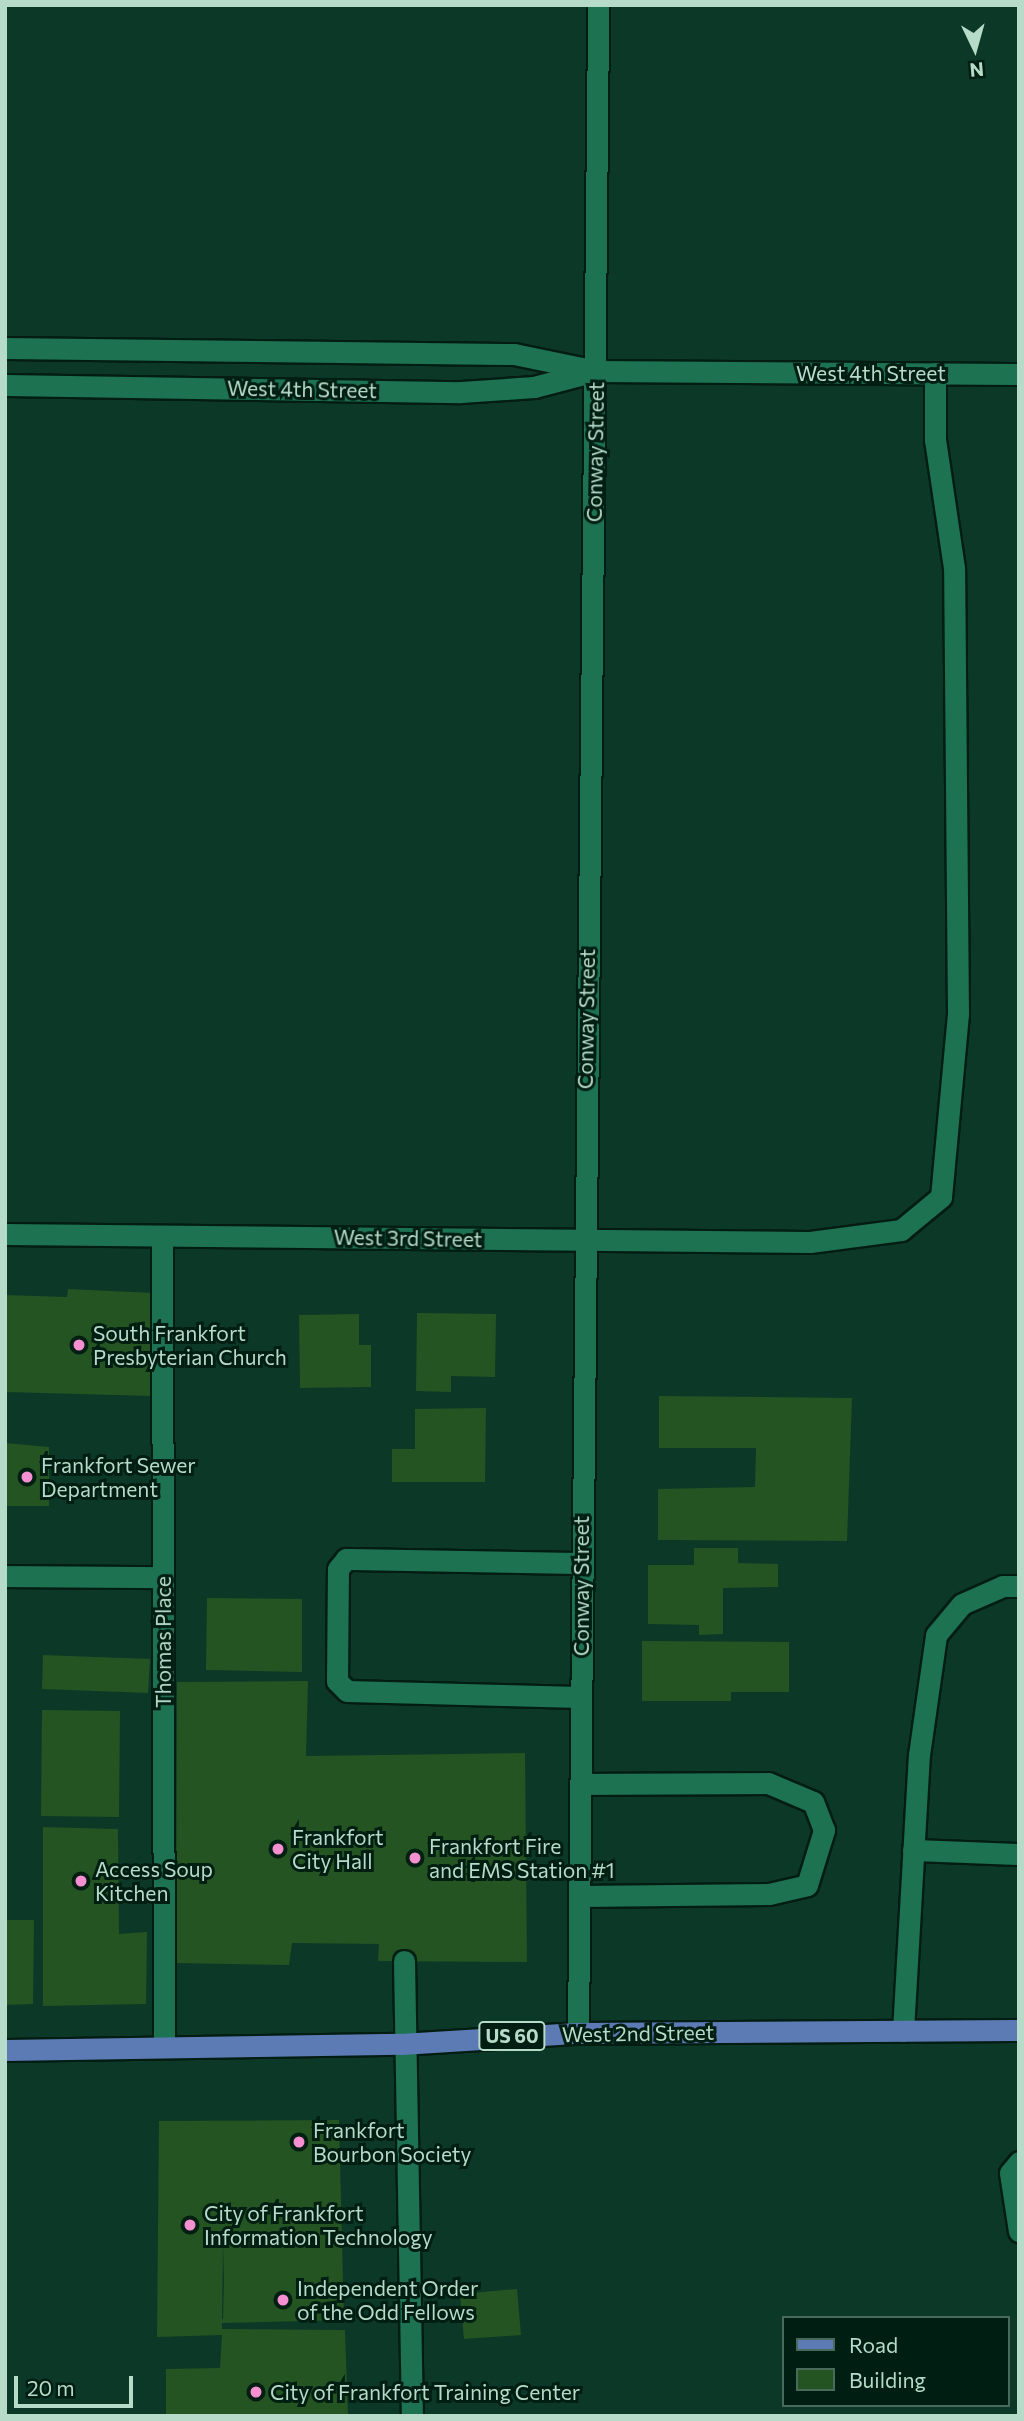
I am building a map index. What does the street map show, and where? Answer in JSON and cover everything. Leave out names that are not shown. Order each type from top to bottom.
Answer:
[{"type":"main road","name":"West 2nd Street","points":[[5,2050],[401,2044],[578,2033],[1019,2031]]},
{"type":"street","name":"Conway Street","points":[[578,2033],[583,1240],[597,370],[598,5]]},
{"type":"street","name":"West 4th Street","points":[[5,348],[514,354],[597,370],[1019,374]]},
{"type":"street","name":"West 4th Street","points":[[5,385],[461,392],[534,387],[597,370]]},
{"type":"street","name":"West 3rd Street","points":[[5,1234],[810,1242],[901,1230],[941,1197],[958,1014],[954,568],[935,440],[935,373]]},
{"type":"street","name":"Thomas Place","points":[[162,1236],[163,2047]]},
{"type":"street","points":[[580,1697],[347,1691],[337,1681],[338,1569],[346,1559],[581,1563]]},
{"type":"street","points":[[5,1576],[163,1577]]},
{"type":"street","points":[[903,2031],[913,1850],[936,1635],[962,1604],[1003,1586],[1019,1586]]},
{"type":"street","points":[[579,1896],[769,1894],[807,1885],[824,1830],[813,1802],[768,1783],[580,1784]]},
{"type":"street","points":[[913,1850],[1019,1854]]},
{"type":"street","points":[[404,1961],[401,2044],[412,2416]]},
{"type":"street","points":[[1019,2162],[1010,2173],[1019,2231]]},
{"type":"building","name":"South Frankfort Presbyterian Church","points":[[68,1289],[154,1293],[152,1396],[5,1392],[5,1295],[67,1297]]},
{"type":"building","points":[[417,1313],[496,1314],[495,1377],[451,1376],[451,1392],[416,1391]]},
{"type":"building","points":[[359,1314],[359,1345],[371,1345],[371,1387],[300,1388],[299,1315]]},
{"type":"building","points":[[659,1396],[852,1398],[847,1541],[658,1540],[658,1489],[755,1487],[756,1448],[659,1448]]},
{"type":"building","points":[[486,1408],[485,1482],[392,1482],[392,1449],[415,1449],[415,1409]]},
{"type":"building","name":"Frankfort Sewer Department","points":[[5,1443],[49,1447],[49,1506],[5,1506]]},
{"type":"building","points":[[694,1548],[738,1548],[738,1563],[778,1564],[778,1587],[723,1588],[723,1634],[699,1635],[699,1625],[648,1624],[648,1565],[694,1565]]},
{"type":"building","points":[[207,1598],[302,1599],[302,1672],[206,1670]]},
{"type":"building","points":[[642,1641],[789,1642],[789,1692],[731,1692],[731,1701],[642,1701]]},
{"type":"building","points":[[43,1655],[150,1659],[148,1693],[42,1689]]},
{"type":"building","name":"Frankfort City Hall","points":[[308,1681],[306,1756],[525,1753],[527,1962],[378,1961],[379,1944],[292,1943],[289,1965],[176,1963],[177,1682]]},
{"type":"building","points":[[42,1710],[120,1711],[119,1817],[41,1816]]},
{"type":"building","name":"Access Soup Kitchen","points":[[43,1827],[118,1829],[119,1934],[147,1932],[146,2004],[43,2006]]},
{"type":"building","points":[[5,1920],[34,1920],[33,2004],[5,2005]]},
{"type":"building","points":[[339,2120],[344,2320],[222,2323],[222,2329],[345,2330],[348,2416],[166,2416],[166,2369],[220,2368],[222,2335],[157,2337],[159,2121]],"holes":[[[223,2244],[223,2319],[222,2319]]]},
{"type":"building","points":[[517,2289],[521,2335],[464,2339],[460,2294]]},
{"type":"place","name":"South Frankfort Presbyterian Church","points":[[79,1345]]},
{"type":"place","name":"Frankfort Sewer Department","points":[[27,1477]]},
{"type":"place","name":"Frankfort City Hall","points":[[278,1849]]},
{"type":"place","name":"Frankfort Fire and EMS Station #1","points":[[415,1858]]},
{"type":"place","name":"Access Soup Kitchen","points":[[81,1881]]},
{"type":"place","name":"Frankfort Bourbon Society","points":[[299,2142]]},
{"type":"place","name":"City of Frankfort Information Technology","points":[[190,2225]]},
{"type":"place","name":"Independent Order of the Odd Fellows","points":[[283,2300]]},
{"type":"place","name":"City of Frankfort Training Center","points":[[256,2392]]}]
